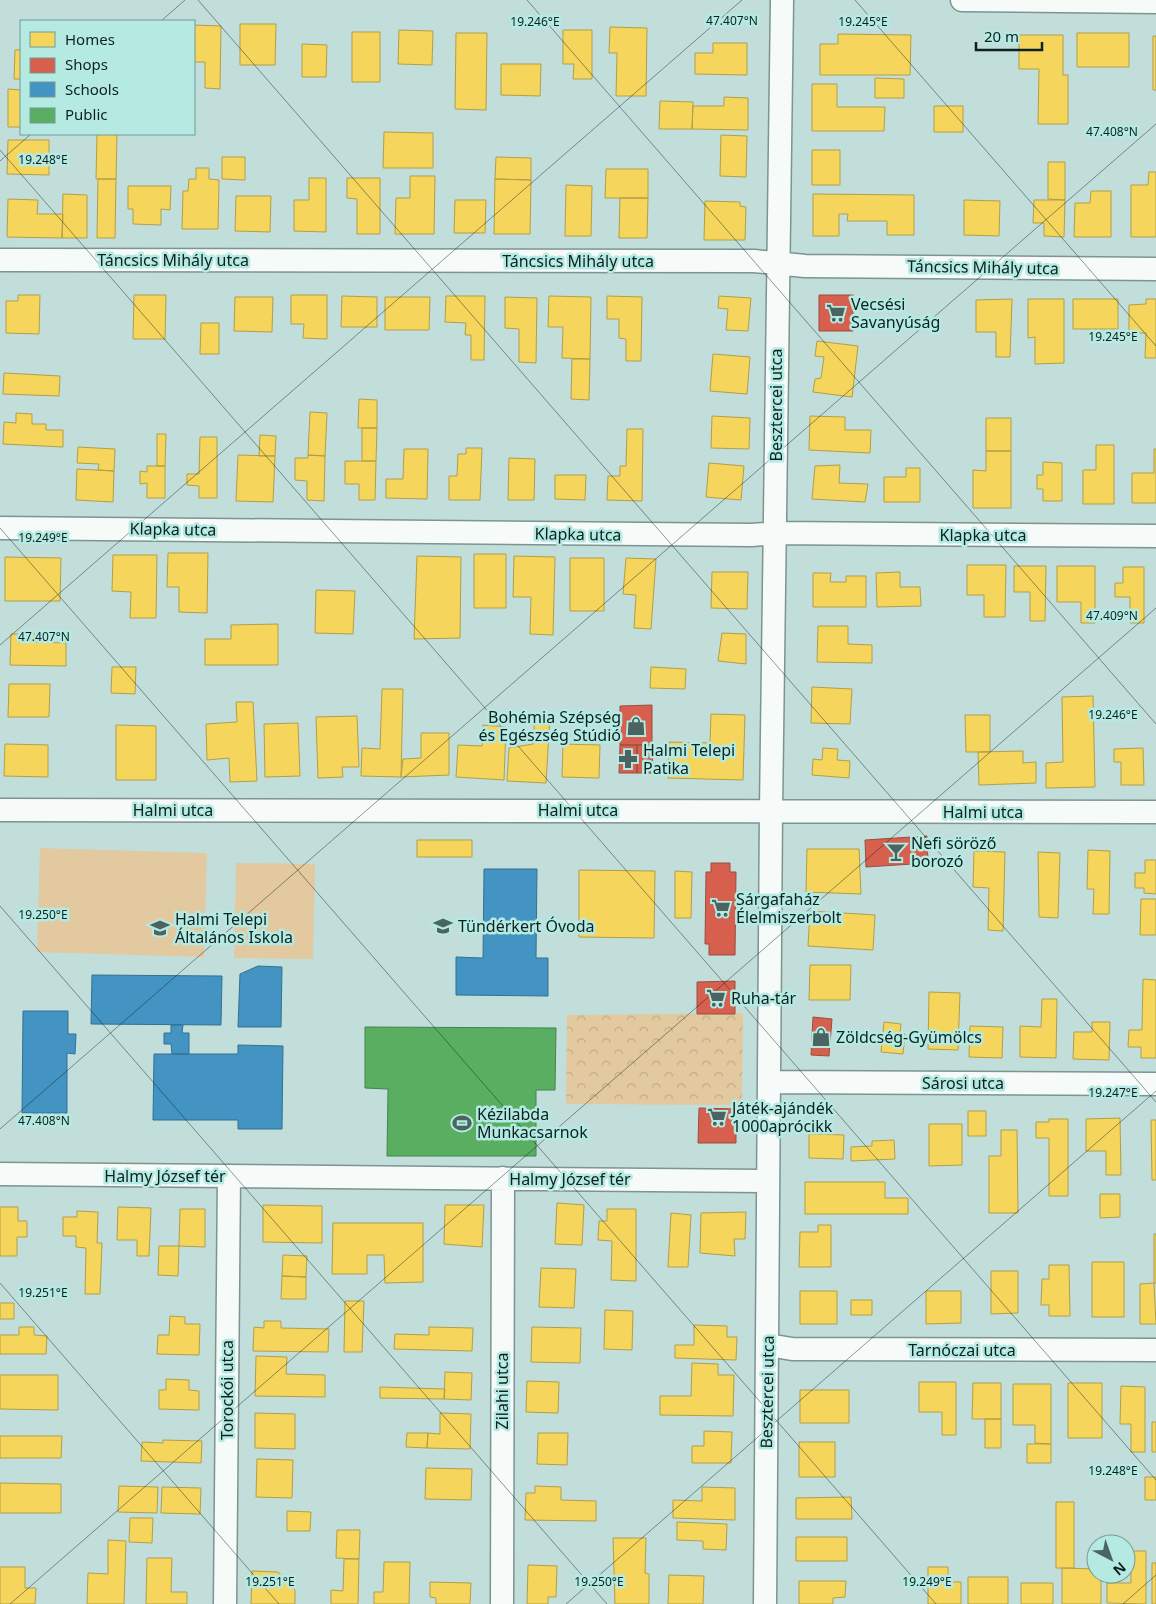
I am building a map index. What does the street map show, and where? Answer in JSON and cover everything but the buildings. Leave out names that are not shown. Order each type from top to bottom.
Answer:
[{"type":"street","name":"Besztercei utca","points":[[771,810],[782,0]]},
{"type":"street","points":[[962,0],[1156,2]]},
{"type":"street","name":"Táncsics Mihály utca","points":[[0,260],[777,262],[805,266],[1156,269]]},
{"type":"street","name":"Klapka utca","points":[[0,528],[732,535],[1156,536]]},
{"type":"street","name":"Halmi utca","points":[[0,810],[1156,812]]},
{"type":"street","points":[[768,1181],[771,810]]},
{"type":"street","name":"Sárosi utca","points":[[769,1082],[1156,1084]]},
{"type":"street","name":"Halmy József tér","points":[[0,1174],[768,1181]]},
{"type":"street","name":"Torockói utca","points":[[225,1604],[229,1176]]},
{"type":"street","name":"Zilahi utca","points":[[502,1604],[503,1178]]},
{"type":"street","name":"Besztercei utca","points":[[765,1604],[768,1181]]},
{"type":"street","name":"Tarnóczai utca","points":[[768,1345],[792,1349],[1156,1350]]},
{"type":"green space","points":[[40,848],[207,853],[204,957],[37,952]]},
{"type":"green space","points":[[236,863],[315,864],[313,959],[234,958]]},
{"type":"green space","points":[[743,1013],[742,1105],[566,1104],[567,1015]]},
{"type":"place","name":"Vecsési Savanyúság","points":[[836,313]]},
{"type":"place","name":"Bohémia Szépség és Egészség Stúdió","points":[[636,726]]},
{"type":"place","name":"Halmi Telepi Patika","points":[[628,759]]},
{"type":"place","name":"Nefi söröző borozó","points":[[896,852]]},
{"type":"place","name":"Sárgafaház Élelmiszerbolt","points":[[721,908]]},
{"type":"place","name":"Tündérkert Óvoda","points":[[443,926]]},
{"type":"place","name":"Halmi Telepi Általános Iskola","points":[[160,928]]},
{"type":"place","name":"Ruha-tár","points":[[716,998]]},
{"type":"place","name":"Zöldcség-Gyümölcs","points":[[821,1037]]},
{"type":"place","name":"Játék-ajándék 1000aprócikk","points":[[717,1117]]},
{"type":"place","name":"Kézilabda Munkacsarnok","points":[[462,1123]]}]
